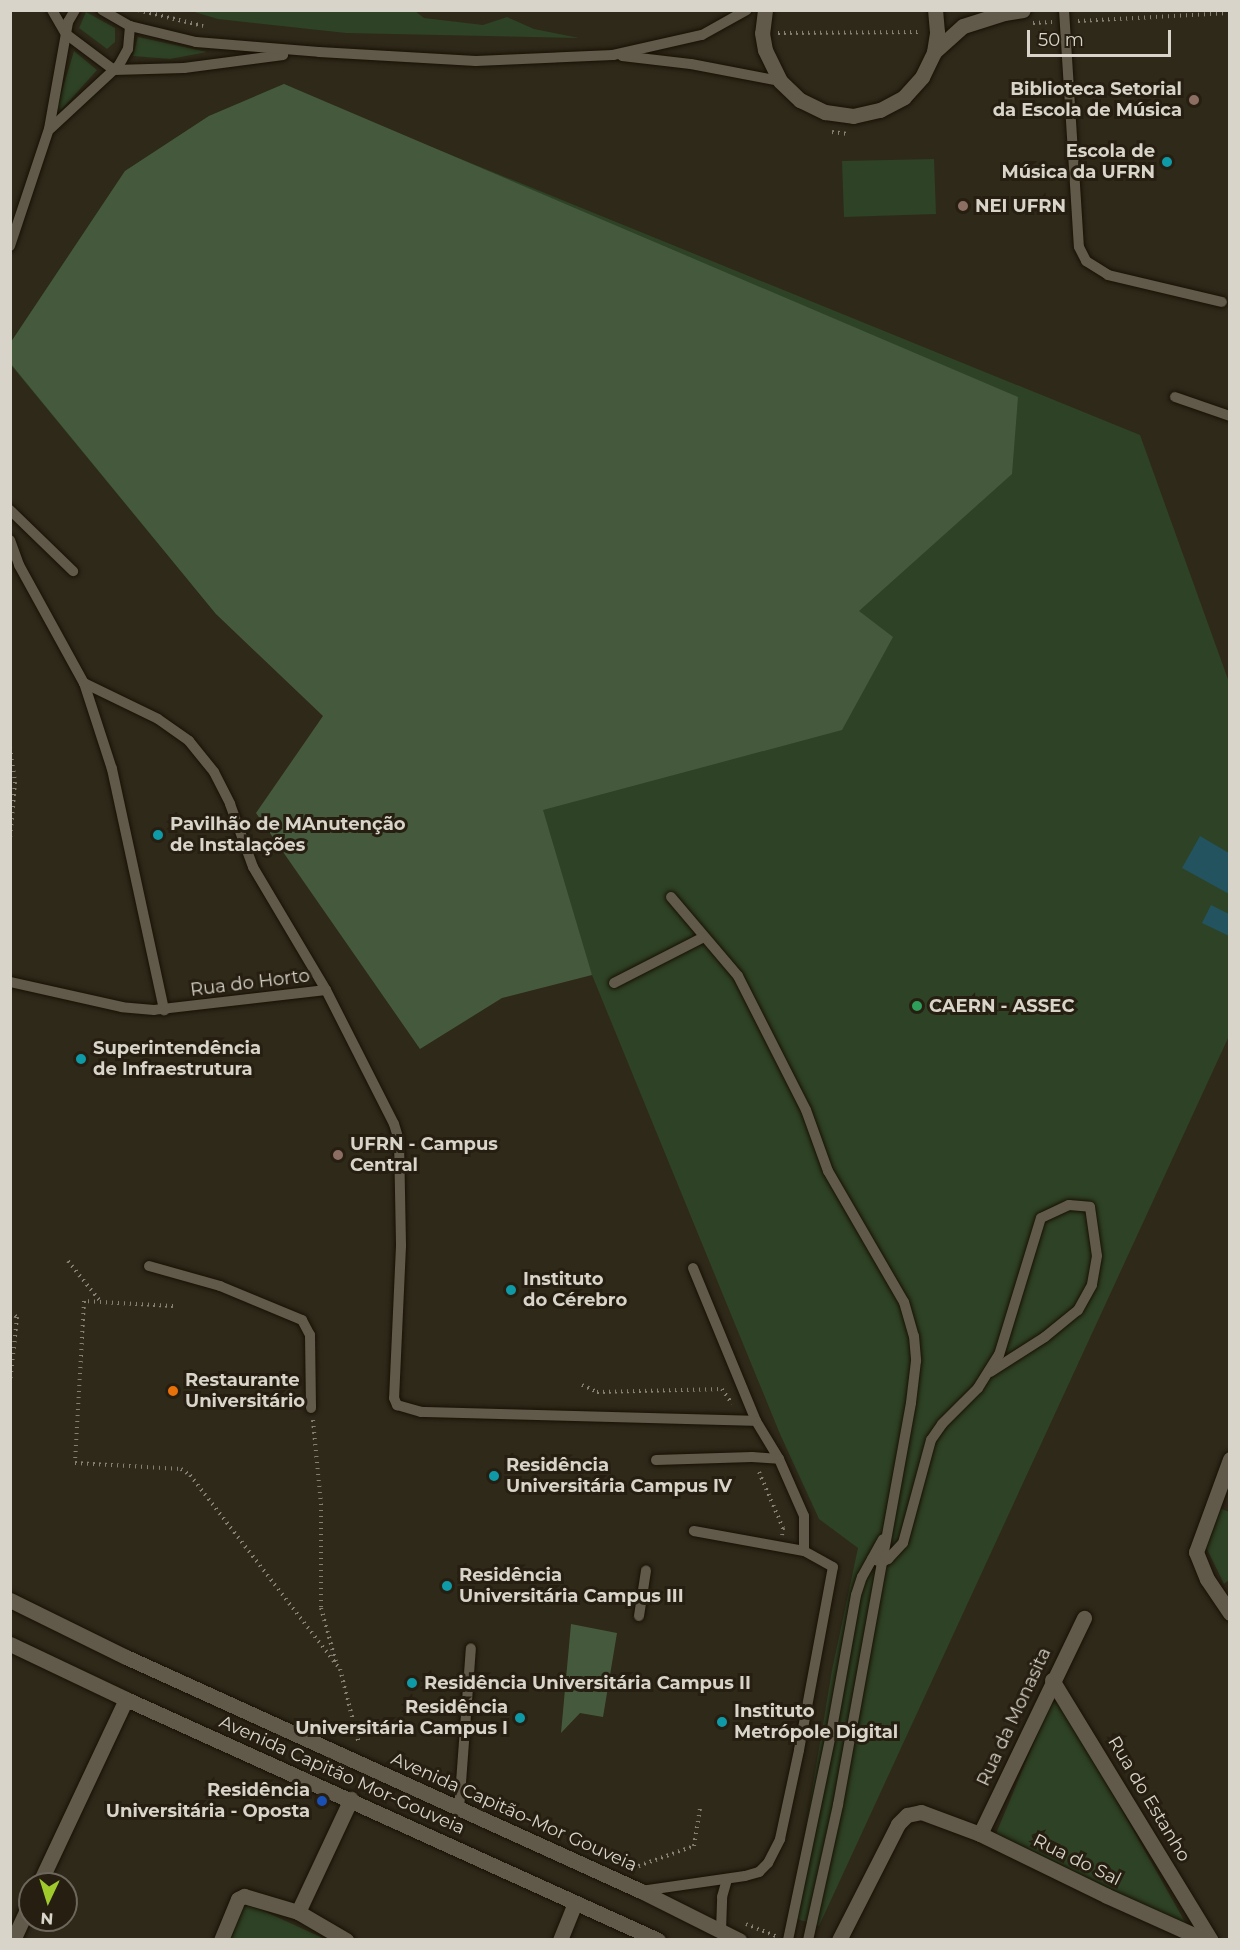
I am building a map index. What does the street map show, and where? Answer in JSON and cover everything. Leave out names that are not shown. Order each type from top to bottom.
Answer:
[{"type":"main road","points":[[765,10],[762,33],[768,58],[780,81],[800,100],[808,104],[825,112],[853,116],[880,110],[904,97],[922,77],[934,52],[937,32],[935,10]]},
{"type":"main road","points":[[934,52],[963,26],[1004,13],[1023,17]]},
{"type":"main road","points":[[1227,1601],[1203,1572],[1196,1552],[1230,1459]]},
{"type":"main road","name":"Avenida Capitão-Mor Gouveia","points":[[10,1600],[126,1657],[641,1891],[739,1940]]},
{"type":"main road","name":"Rua da Monasita","points":[[980,1834],[1052,1680],[1084,1618]]},
{"type":"main road","name":"Avenida Capitão Mor-Gouveia","points":[[10,1644],[126,1699],[658,1940]]},
{"type":"main road","name":"Rua do Estanho","points":[[1052,1680],[1211,1940]]},
{"type":"main road","points":[[45,1872],[126,1699]]},
{"type":"main road","points":[[298,1912],[351,1799]]},
{"type":"main road","name":"Rua do Sal","points":[[839,1940],[901,1819],[918,1813],[932,1814],[980,1834],[1107,1896],[1205,1940]]},
{"type":"main road","points":[[221,1940],[238,1899],[242,1896],[298,1912],[346,1940]]},
{"type":"main road","points":[[560,1940],[575,1903]]},
{"type":"lane","points":[[52,10],[66,34],[114,70],[174,69],[260,56],[319,52]]},
{"type":"lane","points":[[10,246],[50,129],[68,22],[75,10]]},
{"type":"lane","points":[[102,10],[130,26],[196,42],[476,61],[613,55],[709,67],[780,81]]},
{"type":"lane","points":[[613,55],[702,35],[747,10]]},
{"type":"lane","points":[[1064,16],[1079,247],[1086,261],[1108,275],[1222,302]]},
{"type":"lane","points":[[50,129],[114,70],[128,50],[130,26]]},
{"type":"lane","points":[[1175,397],[1230,416]]},
{"type":"lane","points":[[10,510],[73,571]]},
{"type":"lane","points":[[10,540],[19,565],[84,683],[112,769],[164,1010]]},
{"type":"lane","name":"Rua do Horto","points":[[10,982],[122,1007],[164,1010],[326,990],[253,867],[230,804],[214,772],[189,741],[158,718],[84,683]]},
{"type":"lane","points":[[671,897],[738,976],[806,1110],[828,1171],[904,1302],[910,1319],[915,1361],[911,1403],[886,1533],[877,1561],[838,1805],[808,1940]]},
{"type":"lane","points":[[614,983],[704,937]]},
{"type":"lane","points":[[326,990],[399,1140],[401,1246],[394,1398],[397,1406],[422,1412],[756,1421]]},
{"type":"lane","points":[[788,1940],[831,1734],[856,1595],[877,1561],[894,1555],[903,1543],[931,1440],[942,1424],[990,1372],[1045,1337],[1078,1310],[1092,1286],[1097,1256],[1090,1207],[1069,1205],[1041,1218],[1008,1331],[990,1372]]},
{"type":"lane","points":[[149,1266],[220,1286],[302,1320],[310,1335],[311,1408]]},
{"type":"lane","points":[[693,1268],[756,1421],[779,1459],[804,1516],[804,1551]]},
{"type":"lane","points":[[656,1460],[752,1457],[779,1459]]},
{"type":"lane","points":[[641,1891],[727,1880],[763,1869],[774,1853],[780,1839],[800,1750],[833,1567],[804,1551],[693,1531]]},
{"type":"lane","points":[[639,1616],[646,1571]]},
{"type":"lane","points":[[459,1810],[471,1648]]},
{"type":"lane","points":[[721,1931],[722,1898],[727,1880]]},
{"type":"path","points":[[138,10],[205,27]]},
{"type":"path","points":[[1023,17],[1230,13]]},
{"type":"path","points":[[762,33],[937,32]]},
{"type":"path","points":[[830,131],[840,134],[857,133]]},
{"type":"path","points":[[10,747],[15,782],[10,839]]},
{"type":"path","points":[[68,1261],[100,1302]]},
{"type":"path","points":[[173,1306],[84,1301],[75,1463],[181,1469],[190,1475],[337,1666],[345,1682],[352,1726],[360,1748]]},
{"type":"path","points":[[10,1312],[17,1317],[10,1384]]},
{"type":"path","points":[[311,1408],[321,1504],[321,1608],[337,1666]]},
{"type":"path","points":[[627,1870],[694,1846],[700,1807]]},
{"type":"green space","points":[[191,11],[415,11],[424,18],[483,25],[507,17],[534,29],[579,38],[346,33],[218,19]]},
{"type":"green space","points":[[86,12],[115,28],[115,42],[107,49],[79,28]]},
{"type":"green space","points":[[138,37],[207,52],[170,59],[133,56]]},
{"type":"green space","points":[[74,51],[97,70],[54,118]]},
{"type":"green space","name":"CAERN - ASSEC","points":[[284,84],[370,122],[1140,435],[1229,682],[1229,1036],[819,1926],[791,1917],[832,1670],[858,1548],[819,1519],[780,1434],[592,975],[532,840],[216,614],[11,365],[11,342],[125,171],[209,116]]},
{"type":"green space","points":[[284,84],[1018,397],[1012,474],[859,611],[893,637],[842,730],[543,810],[592,975],[502,998],[420,1049],[256,813],[323,716],[216,614],[11,364],[11,342],[125,171],[209,116]]},
{"type":"green space","points":[[934,159],[936,214],[844,217],[842,161]]},
{"type":"green space","points":[[1217,1507],[1229,1512],[1229,1580],[1224,1584],[1205,1545]]},
{"type":"green space","points":[[571,1624],[617,1633],[603,1717],[580,1713],[561,1733]]},
{"type":"green space","points":[[1055,1692],[1189,1929],[995,1836]]},
{"type":"green space","points":[[244,1902],[325,1939],[227,1940]]},
{"type":"water","points":[[1200,836],[1229,853],[1229,894],[1182,868]]},
{"type":"water","points":[[1211,905],[1229,914],[1229,936],[1202,923]]},
{"type":"place","name":"Biblioteca Setorial da Escola de Música","points":[[1194,100]]},
{"type":"place","name":"Escola de Música da UFRN","points":[[1167,162]]},
{"type":"place","name":"NEI UFRN","points":[[963,206]]},
{"type":"place","name":"Pavilhão de MAnutenção de Instalações","points":[[158,835]]},
{"type":"place","name":"CAERN - ASSEC","points":[[917,1006]]},
{"type":"place","name":"Superintendência de Infraestrutura","points":[[81,1059]]},
{"type":"place","name":"UFRN - Campus Central","points":[[338,1155]]},
{"type":"place","name":"Instituto do Cérebro","points":[[511,1290]]},
{"type":"place","name":"Restaurante Universitário","points":[[173,1391]]},
{"type":"place","name":"Residência Universitária Campus IV","points":[[494,1476]]},
{"type":"place","name":"Residência Universitária Campus III","points":[[447,1586]]},
{"type":"place","name":"Residência Universitária Campus II","points":[[412,1683]]},
{"type":"place","name":"Residência Universitária Campus I","points":[[520,1718]]},
{"type":"place","name":"Instituto Metrópole Digital","points":[[722,1722]]},
{"type":"place","name":"Residência Universitária - Oposta","points":[[322,1801]]}]
